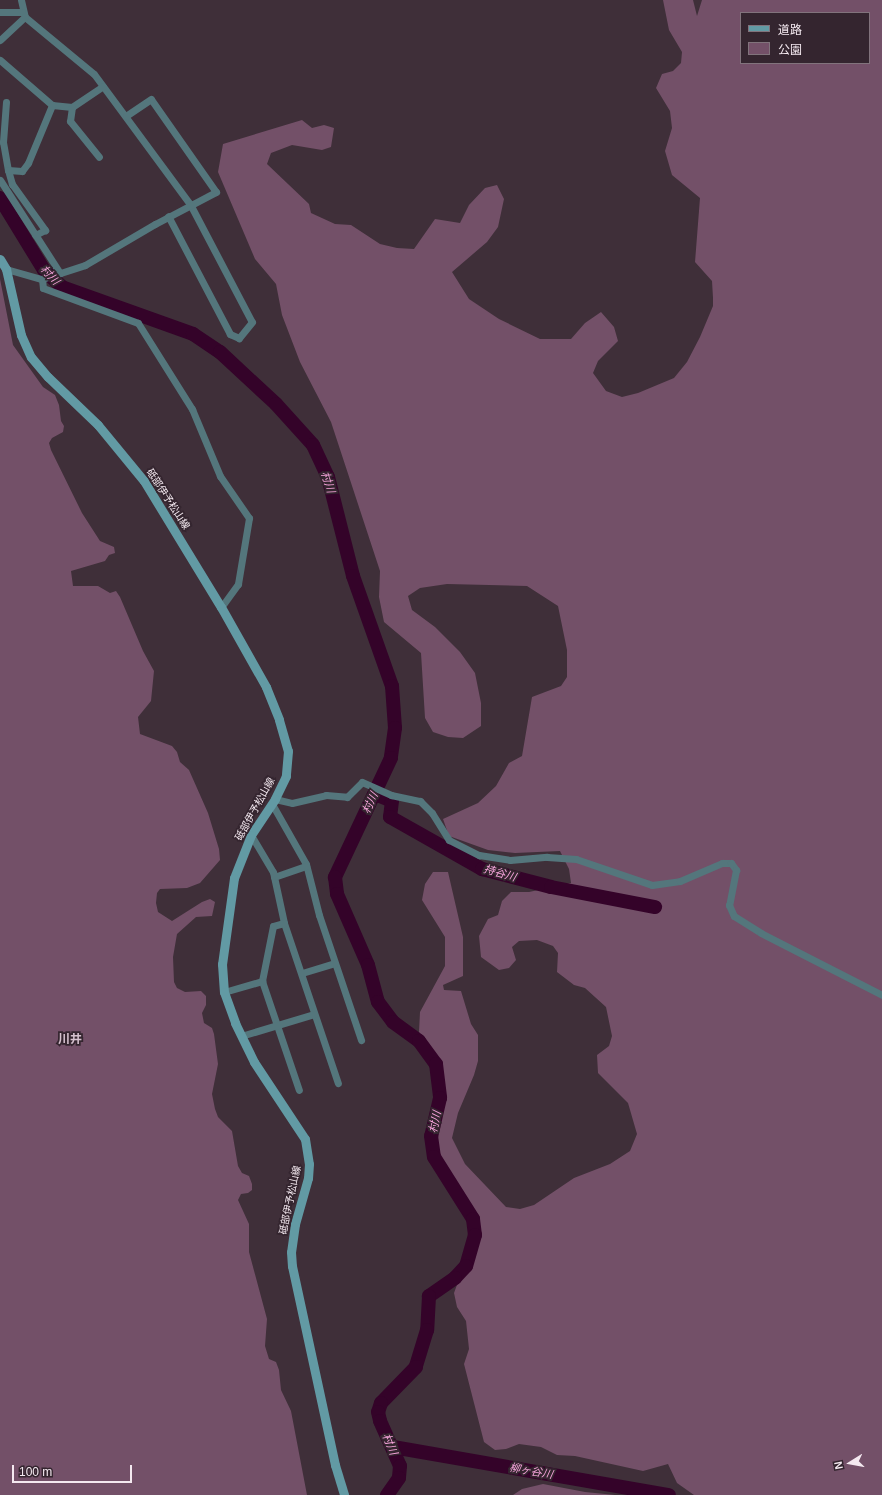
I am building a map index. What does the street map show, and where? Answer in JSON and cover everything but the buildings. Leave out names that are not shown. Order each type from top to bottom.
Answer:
[{"type":"main road","name":"砥部伊予松山線","points":[[0,259],[6,269],[21,336],[31,358],[48,377],[98,425],[144,481],[221,607],[266,688],[279,720],[288,751],[286,776],[273,801],[251,835],[230,893],[222,964],[224,992],[241,1036],[254,1062],[305,1139],[309,1164],[308,1178],[295,1224],[292,1266],[335,1465],[344,1495]]},
{"type":"street","points":[[21,0],[24,14]]},
{"type":"street","points":[[0,12],[24,14],[94,74],[126,116],[190,204],[252,322],[239,338],[230,334],[168,216]]},
{"type":"street","points":[[0,40],[24,14]]},
{"type":"street","points":[[0,60],[52,105],[72,107],[103,86]]},
{"type":"street","points":[[6,269],[42,279],[85,265],[168,216],[216,192],[151,99],[126,116]]},
{"type":"street","points":[[6,102],[3,142],[8,170],[12,184],[45,230],[36,235]]},
{"type":"street","points":[[8,170],[22,171],[28,163],[52,105]]},
{"type":"street","points":[[72,107],[70,121],[99,157]]},
{"type":"street","points":[[0,180],[36,235],[58,274]]},
{"type":"street","points":[[42,279],[43,288],[138,323],[192,409],[220,476],[249,518],[238,584],[221,607]]},
{"type":"street","points":[[273,801],[292,803],[326,795],[347,797],[362,782],[391,795],[420,801],[432,813],[449,840],[479,855],[510,860],[547,857],[576,858],[652,885],[680,881],[722,863],[731,863],[736,870],[729,905],[734,916],[761,933],[882,995]]},
{"type":"street","points":[[273,801],[306,866],[335,963],[361,1040]]},
{"type":"street","points":[[251,835],[274,877],[284,923],[338,1083]]},
{"type":"street","points":[[274,877],[306,866]]},
{"type":"street","points":[[284,923],[273,926],[262,980],[279,1025],[299,1090]]},
{"type":"street","points":[[302,973],[335,963]]},
{"type":"street","points":[[224,992],[262,980]]},
{"type":"street","points":[[241,1036],[314,1014]]},
{"type":"green space","points":[[663,0],[693,0],[697,16],[702,0],[882,0],[882,1495],[694,1495],[677,1483],[668,1464],[643,1471],[575,1456],[557,1455],[541,1447],[519,1444],[506,1449],[495,1450],[484,1442],[464,1364],[469,1349],[466,1321],[457,1307],[454,1293],[458,1282],[472,1268],[480,1236],[479,1218],[438,1155],[436,1134],[443,1100],[436,1056],[419,1032],[420,1012],[445,966],[445,937],[422,900],[425,884],[433,872],[448,872],[463,937],[463,976],[443,985],[444,990],[461,991],[471,1024],[478,1035],[478,1061],[474,1075],[458,1113],[452,1138],[465,1164],[506,1207],[520,1209],[534,1205],[574,1178],[610,1164],[630,1151],[637,1134],[628,1103],[598,1073],[597,1055],[609,1046],[612,1036],[606,1007],[585,988],[574,985],[557,972],[558,953],[553,946],[537,940],[519,941],[512,947],[516,960],[509,968],[499,970],[481,957],[479,936],[488,919],[498,915],[502,901],[511,892],[529,892],[571,883],[569,869],[560,851],[515,853],[488,850],[449,836],[443,819],[478,803],[496,786],[509,763],[522,756],[532,697],[561,686],[567,677],[567,650],[558,606],[527,586],[447,584],[420,588],[408,596],[412,610],[435,627],[460,652],[475,673],[481,703],[481,726],[463,738],[448,737],[433,732],[425,718],[421,653],[384,622],[379,597],[380,571],[331,422],[300,362],[282,315],[276,284],[255,259],[218,172],[223,144],[302,120],[312,128],[324,125],[334,128],[331,147],[322,150],[292,145],[271,153],[267,164],[309,204],[311,213],[335,224],[351,225],[380,244],[397,248],[414,249],[435,219],[460,223],[469,205],[485,188],[497,185],[504,199],[498,227],[487,242],[452,272],[469,299],[499,319],[540,339],[571,339],[585,323],[601,312],[614,327],[618,341],[598,361],[593,373],[606,391],[622,397],[638,393],[674,378],[687,362],[700,337],[713,306],[712,281],[695,262],[700,198],[672,175],[665,151],[672,128],[670,111],[656,88],[662,74],[673,71],[681,63],[682,52],[669,30]]},
{"type":"green space","points":[[0,279],[13,345],[43,387],[55,395],[59,405],[61,421],[64,426],[63,432],[52,438],[49,443],[51,450],[82,513],[100,541],[114,547],[115,553],[109,555],[105,561],[71,571],[73,586],[98,586],[110,593],[116,591],[120,597],[143,651],[154,671],[151,701],[138,717],[140,734],[172,746],[177,752],[180,762],[189,770],[208,813],[219,849],[220,860],[200,883],[187,888],[160,889],[157,893],[156,903],[158,912],[172,921],[202,902],[210,899],[215,902],[212,916],[196,917],[177,934],[173,957],[174,982],[177,988],[185,992],[201,991],[206,996],[206,1005],[202,1013],[204,1023],[212,1028],[214,1034],[218,1064],[212,1094],[215,1109],[218,1117],[232,1131],[238,1166],[242,1173],[249,1176],[252,1184],[252,1190],[248,1193],[241,1194],[238,1200],[249,1224],[249,1252],[267,1319],[265,1346],[269,1359],[276,1362],[279,1370],[281,1390],[291,1411],[307,1495],[0,1495]]},
{"type":"green space","points":[[543,1484],[585,1492],[615,1495],[513,1495],[522,1489]]},
{"type":"waterway","name":"村川","points":[[0,198],[44,270],[62,287],[193,334],[220,352],[276,404],[313,445],[328,477],[353,576],[392,686],[395,728],[391,758],[335,877],[337,894],[368,965],[378,1002],[393,1022],[419,1041],[436,1064],[440,1098],[431,1136],[434,1157],[473,1219],[475,1235],[466,1266],[455,1278],[429,1296],[427,1330],[416,1367],[381,1403],[378,1412],[380,1421],[400,1466],[399,1478],[387,1495]]},
{"type":"waterway","name":"持谷川","points":[[375,794],[392,801],[390,817],[482,869],[551,887],[655,907]]},
{"type":"waterway","name":"柳ヶ谷川","points":[[393,1447],[669,1495]]},
{"type":"district","name":"川井","points":[[70,1040]]}]
